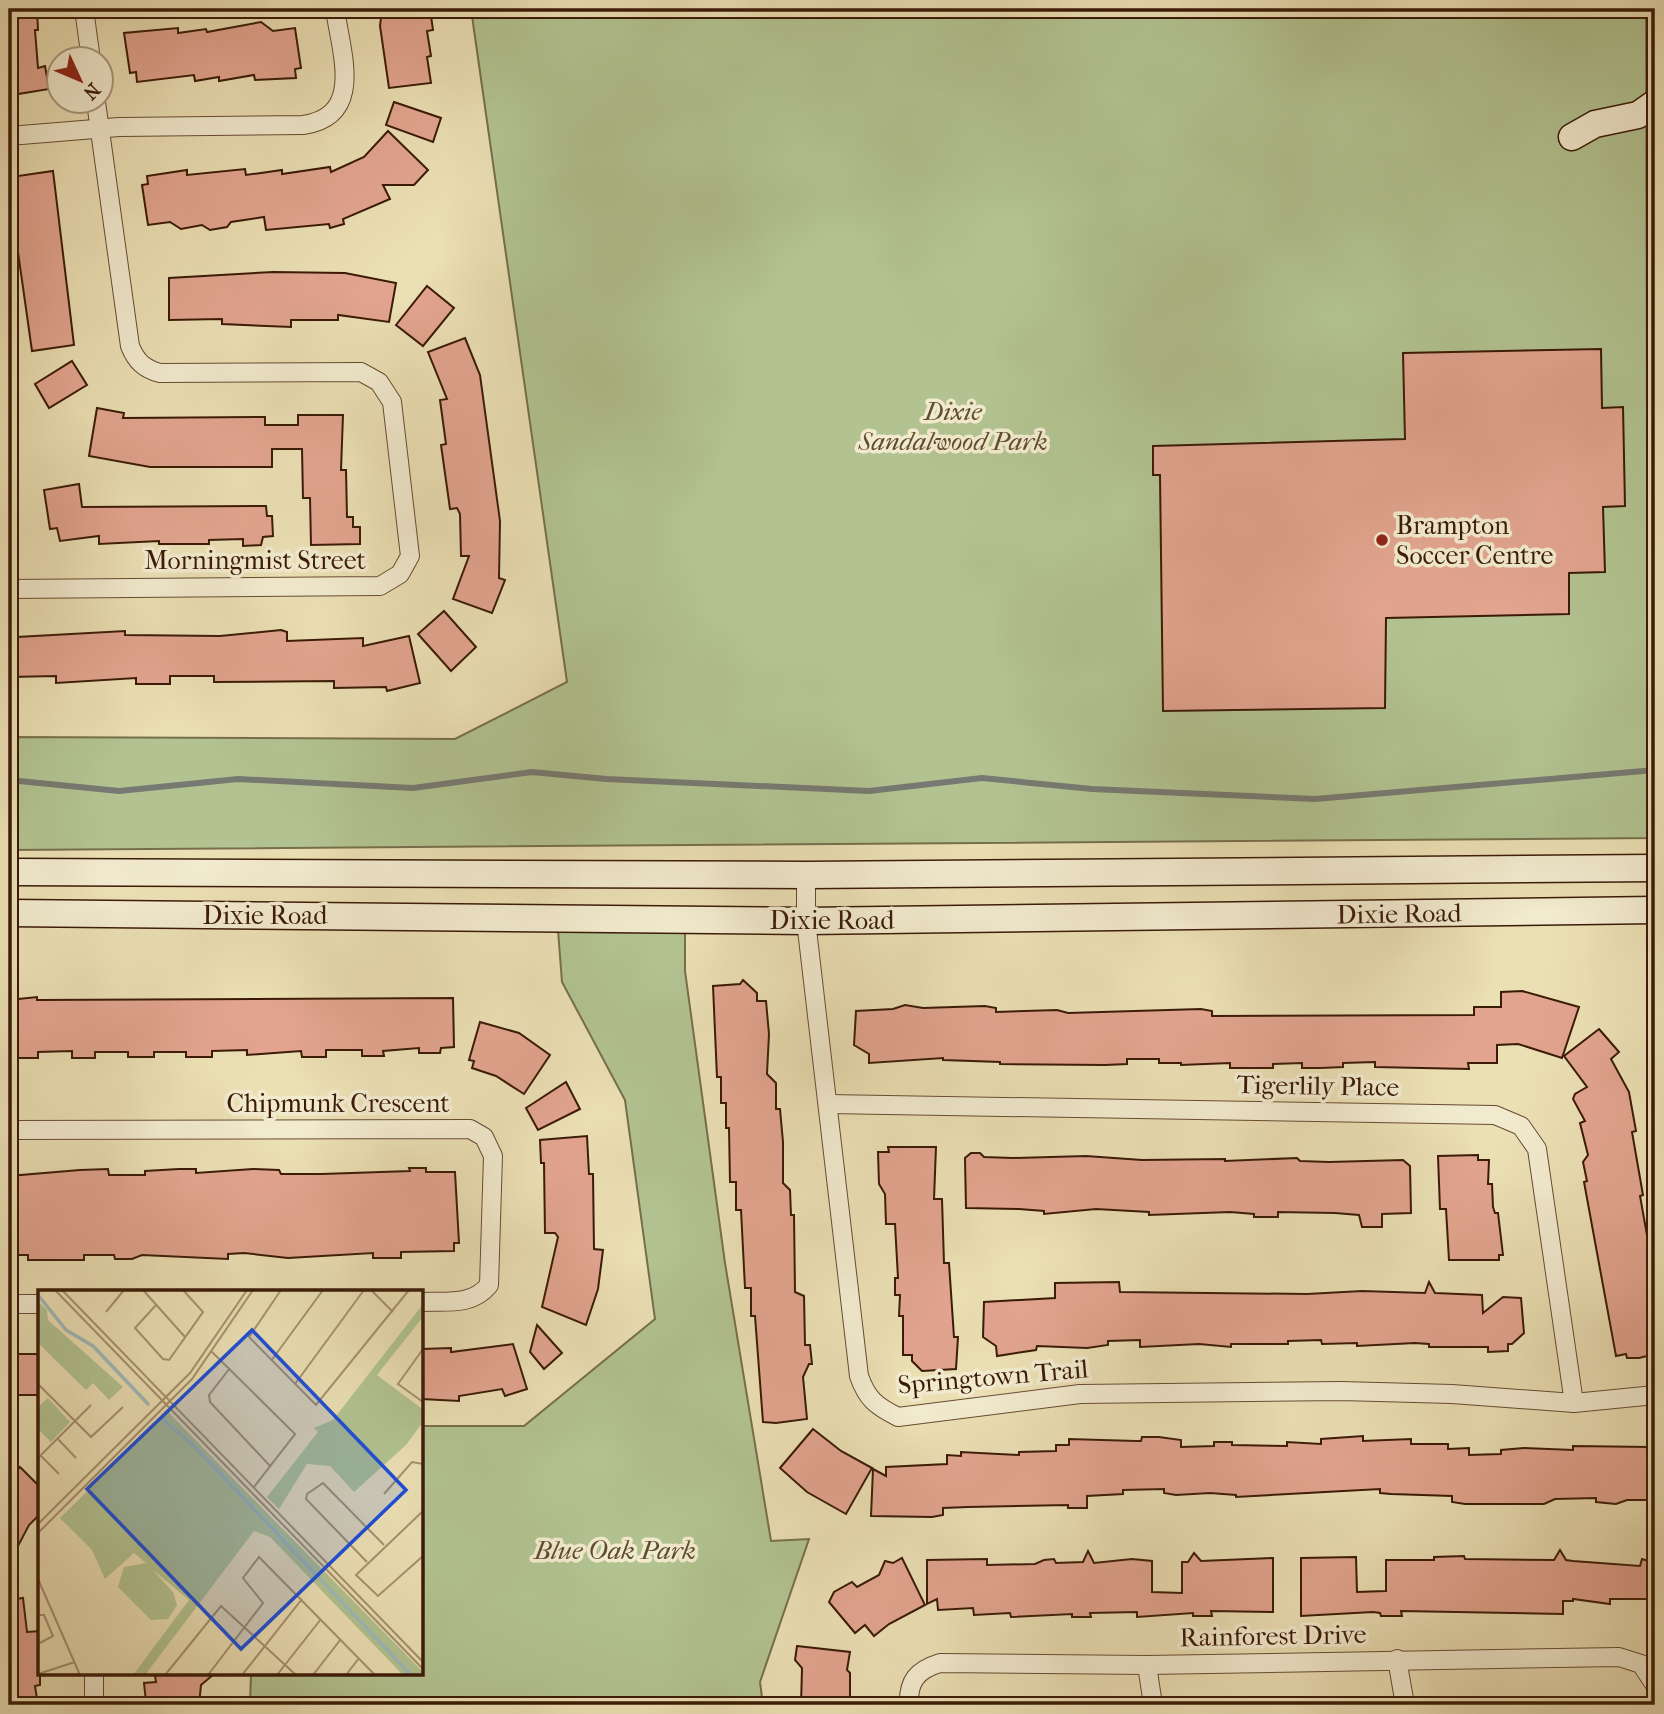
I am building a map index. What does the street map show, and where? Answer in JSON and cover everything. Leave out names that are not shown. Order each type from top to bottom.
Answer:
[{"type":"main road","points":[[1572,137],[1595,124],[1637,115],[1655,103]]},
{"type":"main road","name":"Dixie Road","points":[[9,872],[806,875],[1655,867]]},
{"type":"main road","name":"Dixie Road","points":[[9,913],[806,921],[1655,910]]},
{"type":"street","points":[[83,9],[89,46]]},
{"type":"street","points":[[9,136],[100,128],[303,125],[325,121],[338,109],[344,95],[335,9]]},
{"type":"street","points":[[98,116],[100,128]]},
{"type":"street","name":"Morningmist Street","points":[[9,589],[380,586],[400,574],[410,556],[392,402],[372,376],[361,372],[160,373],[150,370],[135,358],[130,346],[100,128]]},
{"type":"street","name":"Springtown Trail","points":[[806,875],[806,921],[859,1376],[866,1396],[877,1407],[898,1417],[1080,1394],[1341,1391],[1452,1394],[1574,1403],[1655,1395]]},
{"type":"street","name":"Tigerlily Place","points":[[828,1104],[1495,1115],[1521,1126],[1537,1149],[1574,1403]]},
{"type":"street","name":"Chipmunk Crescent","points":[[9,1130],[470,1129],[484,1138],[493,1156],[489,1285],[482,1294],[467,1301],[424,1301]]},
{"type":"street","points":[[9,1304],[38,1304]]},
{"type":"street","name":"Rainforest Drive","points":[[909,1705],[911,1681],[924,1668],[940,1663],[1147,1665],[1619,1657],[1641,1664],[1655,1685]]},
{"type":"street","points":[[1397,1659],[1405,1705]]},
{"type":"street","points":[[1147,1665],[1153,1705]]},
{"type":"street","points":[[94,1676],[94,1705]]},
{"type":"green space","name":"Dixie Sandalwood Park","points":[[471,9],[1646,9],[1647,414],[1655,570],[1655,838],[9,850],[9,737],[455,739],[567,682]]},
{"type":"green space","name":"Blue Oak Park","points":[[558,930],[685,933],[685,971],[725,1263],[771,1541],[809,1539],[760,1682],[763,1705],[250,1705],[251,1676],[424,1676],[424,1426],[524,1426],[655,1319],[625,1100],[562,982]]},
{"type":"building","points":[[37,9],[38,30],[35,30],[38,68],[45,66],[46,89],[18,94],[9,36],[9,12]]},
{"type":"building","points":[[382,9],[430,9],[433,30],[427,31],[431,56],[427,57],[431,83],[389,88],[380,26]]},
{"type":"building","points":[[261,22],[273,31],[295,28],[301,68],[295,69],[296,78],[255,80],[254,75],[219,81],[219,77],[195,81],[194,75],[137,82],[136,72],[130,73],[124,33],[178,28],[178,33],[206,29],[207,32]]},
{"type":"building","points":[[394,102],[441,118],[433,142],[386,125]]},
{"type":"building","points":[[388,131],[428,170],[414,185],[383,185],[390,199],[343,219],[344,224],[330,228],[329,224],[266,230],[264,217],[231,222],[227,227],[210,230],[202,225],[181,229],[170,222],[148,225],[142,185],[148,184],[147,176],[187,170],[187,175],[245,169],[246,175],[282,170],[282,174],[330,167],[331,172],[364,157]]},
{"type":"building","points":[[53,171],[74,345],[32,351],[14,224],[17,223],[11,177]]},
{"type":"building","points":[[273,272],[345,273],[396,283],[389,322],[338,315],[338,320],[291,320],[291,327],[222,324],[222,319],[169,320],[169,278]]},
{"type":"building","points":[[427,286],[454,308],[423,346],[396,325]]},
{"type":"building","points":[[465,338],[480,375],[500,521],[499,578],[505,580],[492,613],[453,599],[469,556],[461,556],[460,514],[457,508],[450,509],[441,445],[446,444],[440,400],[447,399],[428,352]]},
{"type":"building","name":"Brampton Soccer Centre","points":[[1601,349],[1602,408],[1623,407],[1625,506],[1603,507],[1605,572],[1569,573],[1569,614],[1386,618],[1385,708],[1163,711],[1160,475],[1153,475],[1153,446],[1405,439],[1403,353]]},
{"type":"building","points":[[72,361],[87,385],[49,408],[35,384]]},
{"type":"building","points":[[97,408],[124,413],[123,418],[265,417],[265,425],[298,425],[298,415],[343,415],[341,470],[346,470],[347,517],[353,517],[353,527],[360,527],[360,544],[311,545],[310,498],[303,498],[302,449],[272,449],[272,467],[150,467],[89,456]]},
{"type":"building","points":[[79,484],[82,507],[266,506],[267,516],[272,516],[273,536],[263,537],[261,545],[243,546],[243,539],[209,540],[209,544],[159,544],[159,541],[99,544],[99,536],[60,541],[57,528],[50,529],[44,490]]},
{"type":"building","points":[[444,611],[476,647],[451,671],[418,634]]},
{"type":"building","points":[[281,630],[287,632],[287,641],[363,638],[363,646],[409,636],[420,683],[387,691],[386,687],[334,688],[334,681],[214,682],[214,676],[170,676],[170,684],[136,684],[136,678],[56,683],[56,676],[9,677],[9,643],[17,643],[17,637],[125,631],[125,635],[220,636]]},
{"type":"building","points":[[743,980],[757,993],[757,1001],[766,1001],[769,1034],[767,1074],[776,1083],[776,1109],[780,1109],[783,1142],[783,1183],[790,1190],[791,1215],[794,1215],[795,1292],[804,1296],[805,1345],[810,1345],[812,1364],[809,1364],[803,1377],[807,1419],[776,1423],[763,1422],[755,1316],[751,1316],[751,1288],[745,1288],[741,1210],[736,1210],[736,1182],[730,1182],[726,1103],[721,1103],[721,1077],[717,1077],[713,986],[740,984]]},
{"type":"building","points":[[1522,991],[1579,1007],[1562,1058],[1518,1044],[1497,1045],[1497,1063],[1468,1063],[1469,1069],[1375,1067],[1375,1062],[1343,1063],[1343,1067],[1320,1068],[1302,1068],[1302,1063],[1273,1064],[1273,1068],[1230,1068],[1230,1063],[1181,1065],[1159,1063],[1159,1059],[1127,1059],[1127,1064],[1105,1065],[1000,1064],[943,1058],[869,1063],[869,1054],[854,1045],[856,1011],[893,1009],[905,1005],[923,1008],[985,1006],[996,1008],[996,1012],[1057,1010],[1068,1013],[1201,1009],[1212,1011],[1212,1016],[1474,1015],[1474,1007],[1501,1007],[1501,992]]},
{"type":"building","points":[[37,997],[37,1000],[453,998],[454,1047],[441,1048],[440,1053],[419,1053],[419,1048],[383,1051],[384,1056],[362,1056],[362,1050],[326,1050],[326,1057],[302,1057],[301,1051],[247,1055],[247,1050],[212,1051],[212,1057],[186,1057],[186,1052],[154,1052],[154,1057],[128,1057],[128,1052],[95,1052],[95,1058],[72,1058],[72,1051],[38,1052],[38,1058],[15,1058],[14,1051],[9,1051],[9,1000]]},
{"type":"building","points":[[480,1022],[519,1033],[550,1055],[524,1094],[496,1076],[472,1068],[474,1061],[469,1060]]},
{"type":"building","points":[[1599,1029],[1619,1052],[1611,1059],[1629,1092],[1636,1131],[1632,1132],[1643,1195],[1640,1196],[1655,1280],[1655,1354],[1639,1358],[1627,1358],[1626,1354],[1616,1356],[1584,1182],[1587,1181],[1583,1162],[1588,1155],[1580,1123],[1585,1121],[1573,1099],[1575,1094],[1587,1087],[1564,1056]]},
{"type":"building","points":[[566,1082],[580,1109],[538,1130],[526,1108]]},
{"type":"building","points":[[587,1136],[589,1174],[593,1174],[594,1249],[603,1250],[598,1289],[586,1325],[542,1307],[558,1237],[555,1233],[545,1233],[544,1163],[541,1163],[540,1140]]},
{"type":"building","points":[[888,1147],[936,1147],[934,1199],[942,1199],[944,1263],[949,1263],[954,1337],[958,1337],[956,1369],[922,1371],[912,1361],[912,1355],[903,1355],[903,1316],[899,1316],[900,1295],[895,1295],[895,1278],[898,1278],[895,1224],[886,1224],[885,1194],[879,1184],[878,1152],[889,1152]]},
{"type":"building","points":[[971,1153],[980,1153],[984,1157],[1013,1158],[1086,1156],[1225,1161],[1297,1158],[1300,1161],[1329,1162],[1403,1160],[1410,1166],[1411,1213],[1382,1214],[1382,1227],[1362,1227],[1359,1215],[1335,1213],[1278,1212],[1278,1217],[1254,1217],[1254,1214],[1230,1212],[1149,1215],[1149,1212],[1096,1209],[1044,1214],[1044,1211],[1019,1209],[966,1208],[965,1158]]},
{"type":"building","points":[[1478,1155],[1478,1160],[1489,1160],[1488,1184],[1492,1184],[1493,1207],[1495,1213],[1498,1213],[1503,1255],[1499,1255],[1499,1260],[1449,1260],[1446,1209],[1440,1209],[1438,1156]]},
{"type":"building","points":[[409,1168],[426,1168],[426,1172],[455,1172],[459,1243],[454,1243],[454,1251],[401,1252],[401,1258],[373,1258],[373,1253],[288,1258],[244,1253],[228,1254],[228,1259],[142,1255],[132,1259],[115,1259],[114,1255],[84,1255],[84,1260],[28,1260],[28,1255],[9,1255],[9,1176],[108,1169],[109,1175],[145,1175],[145,1171],[179,1169],[196,1169],[196,1173],[253,1169],[279,1170],[281,1174],[322,1174],[410,1171]]},
{"type":"building","points":[[1119,1282],[1120,1292],[1307,1294],[1362,1291],[1425,1293],[1429,1282],[1435,1293],[1482,1295],[1483,1313],[1503,1297],[1521,1298],[1524,1333],[1512,1344],[1508,1344],[1508,1351],[1488,1352],[1488,1347],[1429,1347],[1429,1344],[1415,1343],[1357,1346],[1357,1343],[1322,1344],[1321,1340],[1288,1341],[1288,1344],[1231,1344],[1231,1347],[1199,1344],[1140,1347],[1140,1340],[1108,1341],[1108,1345],[1087,1348],[1037,1346],[1036,1350],[997,1356],[996,1346],[983,1337],[984,1302],[1055,1298],[1055,1283]]},
{"type":"building","points":[[537,1325],[562,1353],[544,1369],[530,1352]]},
{"type":"building","points":[[513,1344],[527,1389],[505,1396],[502,1389],[459,1396],[459,1401],[424,1399],[424,1349],[451,1348],[451,1352]]},
{"type":"building","points":[[38,1354],[38,1395],[15,1395],[15,1391],[9,1391],[9,1356]]},
{"type":"building","points":[[813,1429],[841,1451],[872,1468],[846,1514],[807,1492],[780,1468]]},
{"type":"building","points":[[1363,1436],[1363,1441],[1411,1439],[1411,1444],[1448,1444],[1448,1449],[1469,1448],[1469,1455],[1501,1454],[1501,1450],[1524,1448],[1573,1450],[1573,1446],[1649,1447],[1650,1450],[1655,1450],[1655,1500],[1627,1500],[1616,1504],[1596,1502],[1596,1498],[1555,1499],[1544,1504],[1465,1504],[1452,1502],[1452,1496],[1380,1493],[1380,1489],[1236,1497],[1210,1493],[1176,1495],[1164,1493],[1164,1489],[1123,1490],[1123,1494],[1087,1496],[1087,1508],[1068,1508],[1068,1505],[968,1507],[943,1508],[943,1515],[932,1517],[871,1516],[873,1469],[886,1476],[886,1467],[947,1464],[947,1455],[961,1456],[961,1452],[1019,1455],[1019,1452],[1056,1451],[1056,1445],[1069,1445],[1069,1439],[1141,1441],[1142,1437],[1159,1437],[1181,1440],[1181,1447],[1214,1446],[1214,1442],[1287,1446],[1287,1442],[1321,1444],[1321,1439]]},
{"type":"building","points":[[20,1467],[38,1485],[38,1516],[29,1525],[9,1563],[9,1478]]},
{"type":"building","points":[[1560,1550],[1566,1560],[1573,1561],[1640,1566],[1642,1559],[1655,1563],[1655,1599],[1610,1599],[1610,1604],[1573,1599],[1563,1601],[1563,1614],[1401,1611],[1402,1616],[1381,1616],[1380,1613],[1373,1612],[1301,1616],[1301,1558],[1356,1557],[1357,1592],[1386,1591],[1386,1560],[1434,1560],[1434,1557],[1464,1556],[1465,1559],[1554,1560]]},
{"type":"building","points":[[1088,1551],[1094,1563],[1132,1559],[1152,1561],[1152,1592],[1182,1593],[1182,1562],[1188,1562],[1194,1553],[1201,1561],[1273,1558],[1273,1612],[1211,1611],[1212,1616],[1193,1616],[1193,1613],[1137,1617],[1137,1612],[1090,1613],[1091,1617],[1072,1617],[1072,1614],[1011,1617],[1010,1613],[974,1615],[973,1608],[938,1610],[937,1599],[927,1604],[927,1560],[987,1559],[987,1565],[1035,1564],[1054,1559],[1056,1563],[1083,1562]]},
{"type":"building","points":[[902,1558],[925,1605],[889,1624],[874,1636],[865,1625],[855,1633],[829,1602],[834,1592],[852,1582],[857,1587],[879,1575],[885,1561],[893,1563]]},
{"type":"building","points":[[23,1598],[27,1632],[38,1631],[40,1685],[35,1686],[38,1705],[9,1705],[9,1600]]},
{"type":"building","points":[[797,1646],[850,1652],[847,1670],[850,1673],[850,1705],[801,1705],[802,1668],[795,1660]]},
{"type":"building","points":[[155,1676],[212,1676],[201,1685],[199,1705],[161,1705],[161,1701],[146,1702],[144,1683],[156,1682]]},
{"type":"waterway","points":[[9,780],[119,791],[238,779],[413,788],[532,772],[606,779],[869,791],[982,778],[1092,789],[1315,799],[1655,770]]},
{"type":"place","name":"Brampton Soccer Centre","points":[[1382,540]]}]
